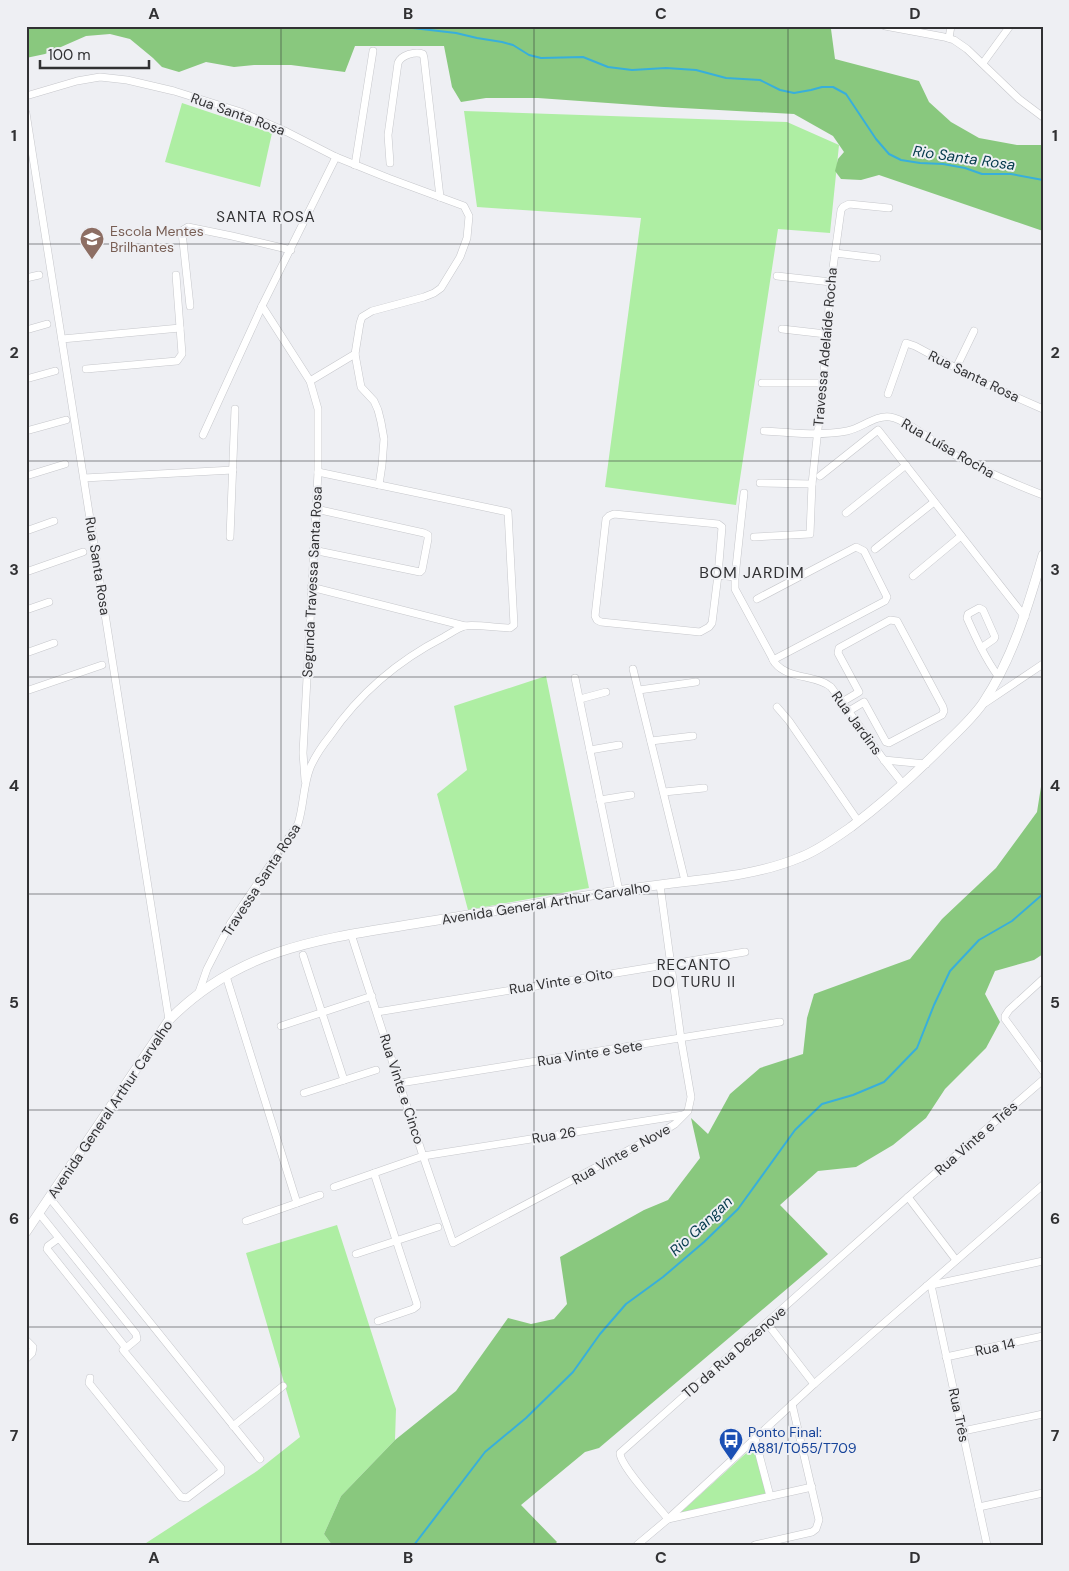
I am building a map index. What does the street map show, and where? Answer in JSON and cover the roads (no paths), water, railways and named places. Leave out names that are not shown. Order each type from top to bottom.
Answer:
[{"type":"main road","name":"Avenida General Arthur Carvalho","points":[[26,1232],[169,1020],[199,992],[262,957],[282,950],[352,934],[746,872],[771,867],[817,849],[887,799],[967,723],[982,704],[1017,637],[1025,617],[1043,555]]},
{"type":"street","points":[[885,26],[949,38],[967,49],[1019,99],[1043,117]]},
{"type":"street","points":[[949,38],[951,26]]},
{"type":"street","points":[[983,63],[1010,26]]},
{"type":"street","points":[[355,165],[373,51]]},
{"type":"street","points":[[318,472],[379,485],[384,439],[381,422],[374,401],[361,387],[354,354],[362,317],[372,311],[434,293],[441,288],[460,257],[467,238],[469,216],[464,206],[440,197],[424,58],[418,52],[402,57],[398,62],[388,135],[390,163]]},
{"type":"street","name":"Rua Santa Rosa","points":[[26,96],[89,78],[100,77],[127,80],[174,91],[241,112],[287,132],[336,157],[440,197]]},
{"type":"street","name":"Rua Santa Rosa","points":[[26,113],[139,806],[169,1020]]},
{"type":"street","points":[[203,434],[262,306],[336,157]]},
{"type":"street","name":"Travessa Adelaíde Rocha","points":[[754,537],[810,534],[812,484],[826,334],[841,210],[846,204],[889,208]]},
{"type":"street","points":[[190,306],[183,230],[188,227],[291,250]]},
{"type":"street","points":[[835,253],[877,258]]},
{"type":"street","points":[[26,278],[39,275]]},
{"type":"street","points":[[86,369],[177,361],[182,354],[176,275]]},
{"type":"street","points":[[777,276],[831,282]]},
{"type":"street","name":"Segunda Travessa Santa Rosa","points":[[262,306],[310,381],[315,395],[319,422],[303,753],[305,783]]},
{"type":"street","points":[[26,330],[48,324]]},
{"type":"street","points":[[62,339],[180,328]]},
{"type":"street","points":[[782,329],[826,334]]},
{"type":"street","points":[[956,368],[974,331]]},
{"type":"street","name":"Rua Santa Rosa","points":[[888,394],[906,343],[984,383],[1043,409]]},
{"type":"street","points":[[310,381],[354,354]]},
{"type":"street","points":[[26,379],[55,371]]},
{"type":"street","points":[[762,383],[823,382]]},
{"type":"street","points":[[230,538],[235,408]]},
{"type":"street","name":"Rua Luísa Rocha","points":[[764,431],[817,434],[853,430],[883,417],[896,418],[951,453],[999,478],[1043,495]]},
{"type":"street","points":[[26,431],[66,420]]},
{"type":"street","points":[[820,476],[878,430],[1025,617]]},
{"type":"street","points":[[26,476],[65,464]]},
{"type":"street","points":[[846,512],[906,465]]},
{"type":"street","points":[[84,478],[232,470]]},
{"type":"street","points":[[760,483],[812,484]]},
{"type":"street","name":"Travessa Santa Rosa","points":[[311,587],[466,626],[513,627],[508,512],[379,485]]},
{"type":"street","name":"Rua Jardins","points":[[744,494],[735,589],[773,660],[783,671],[828,684],[903,784]]},
{"type":"street","points":[[875,549],[934,502]]},
{"type":"street","points":[[313,550],[420,572],[428,539],[428,535],[424,533],[316,509]]},
{"type":"street","points":[[614,514],[718,524],[722,527],[722,531],[718,575],[712,623],[700,632],[601,622],[595,616],[606,519],[614,514]]},
{"type":"street","points":[[26,530],[54,521]]},
{"type":"street","points":[[913,576],[961,536]]},
{"type":"street","points":[[757,599],[856,547],[864,551],[887,597],[886,601],[773,660]]},
{"type":"street","points":[[26,572],[83,552]]},
{"type":"street","points":[[718,575],[735,577]]},
{"type":"street","points":[[26,610],[48,602]]},
{"type":"street","points":[[981,648],[995,637],[983,610],[979,608],[967,616],[981,648],[987,661],[998,676]]},
{"type":"street","points":[[890,620],[896,620],[943,707],[943,713],[889,743],[886,742],[864,702],[838,650],[840,647],[890,620]]},
{"type":"street","name":"Travessa Santa Rosa","points":[[199,992],[207,969],[230,924],[298,824],[303,809],[305,783],[316,755],[344,717],[372,687],[406,659],[466,626]]},
{"type":"street","points":[[26,653],[54,643]]},
{"type":"street","points":[[982,704],[1043,664]]},
{"type":"street","points":[[26,691],[102,665]]},
{"type":"street","points":[[633,668],[685,881]]},
{"type":"street","points":[[575,678],[619,891]]},
{"type":"street","points":[[638,690],[696,682]]},
{"type":"street","points":[[580,699],[606,692]]},
{"type":"street","points":[[842,702],[859,692]]},
{"type":"street","points":[[849,712],[864,702]]},
{"type":"street","points":[[777,707],[789,721],[858,821]]},
{"type":"street","points":[[651,741],[693,736]]},
{"type":"street","points":[[590,750],[619,745]]},
{"type":"street","name":"Rua Jardins","points":[[884,760],[926,764]]},
{"type":"street","points":[[664,792],[704,788]]},
{"type":"street","points":[[600,800],[631,795]]},
{"type":"street","name":"Rua Vinte e Nove","points":[[453,1243],[657,1135],[675,1124],[688,1111],[691,1097],[681,1039],[660,885]]},
{"type":"street","name":"Rua Vinte e Cinco","points":[[352,934],[453,1243]]},
{"type":"street","name":"Rua Vinte e Oito","points":[[377,1012],[745,952]]},
{"type":"street","points":[[303,955],[344,1080]]},
{"type":"street","points":[[226,976],[296,1203]]},
{"type":"street","points":[[1043,979],[1009,1010],[1005,1019],[1043,1071]]},
{"type":"street","points":[[281,1026],[372,996]]},
{"type":"street","name":"Rua Vinte e Sete","points":[[400,1083],[780,1022]]},
{"type":"street","points":[[304,1093],[376,1070]]},
{"type":"street","name":"Rua Vinte e Três","points":[[908,1197],[1043,1080]]},
{"type":"street","name":"Rua 26","points":[[334,1186],[423,1156],[684,1115]]},
{"type":"street","points":[[374,1173],[417,1300],[417,1306],[413,1309],[378,1321]]},
{"type":"street","points":[[637,1545],[668,1519],[814,1384],[1043,1186]]},
{"type":"street","points":[[246,1221],[320,1195]]},
{"type":"street","points":[[49,1197],[260,1459]]},
{"type":"street","points":[[908,1197],[956,1260]]},
{"type":"street","name":"TD da Rua Dezenove","points":[[668,1519],[621,1459],[620,1453],[622,1450],[908,1197]]},
{"type":"street","points":[[39,1213],[136,1334],[136,1339],[126,1348],[47,1249],[48,1246],[59,1238]]},
{"type":"street","points":[[356,1254],[438,1227]]},
{"type":"street","points":[[929,1285],[1043,1261]]},
{"type":"street","name":"Rua Três","points":[[929,1285],[987,1545]]},
{"type":"street","points":[[767,1323],[814,1384]]},
{"type":"street","name":"Rua 14","points":[[946,1357],[1043,1336]]},
{"type":"street","points":[[26,1340],[33,1347],[32,1353],[26,1359]]},
{"type":"street","points":[[90,1378],[89,1383],[181,1497],[188,1498],[221,1472],[221,1468],[123,1350]]},
{"type":"street","points":[[233,1426],[283,1386]]},
{"type":"street","points":[[755,1545],[812,1532],[818,1525],[819,1520],[812,1487],[792,1404]]},
{"type":"street","points":[[963,1431],[1043,1414]]},
{"type":"street","points":[[755,1439],[770,1496]]},
{"type":"street","points":[[668,1519],[812,1487]]},
{"type":"street","points":[[979,1507],[1043,1493]]},
{"type":"waterway","name":"Rio Santa Rosa","points":[[356,26],[404,27],[456,33],[513,45],[529,55],[541,58],[583,57],[608,67],[632,70],[666,68],[696,70],[726,78],[760,80],[780,90],[794,93],[822,87],[833,87],[846,94],[876,139],[889,154],[901,160],[943,164],[965,168],[982,174],[1011,174],[1043,180]]},
{"type":"waterway","name":"Rio Gangan","points":[[414,1545],[485,1452],[526,1418],[573,1372],[600,1334],[626,1304],[663,1277],[704,1242],[738,1209],[795,1130],[822,1104],[853,1095],[884,1082],[917,1048],[950,971],[979,940],[1012,921],[1043,894]]},
{"type":"place","name":"Escola Mentes Brilhantes","points":[[92,260]]},
{"type":"place","name":"Ponto Final: A881/T055/T709","points":[[731,1461]]},
{"type":"district","name":"SANTA ROSA","points":[[266,217]]},
{"type":"district","name":"BOM JARDIM","points":[[752,572]]},
{"type":"district","name":"RECANTO DO TURU II","points":[[694,974]]}]
